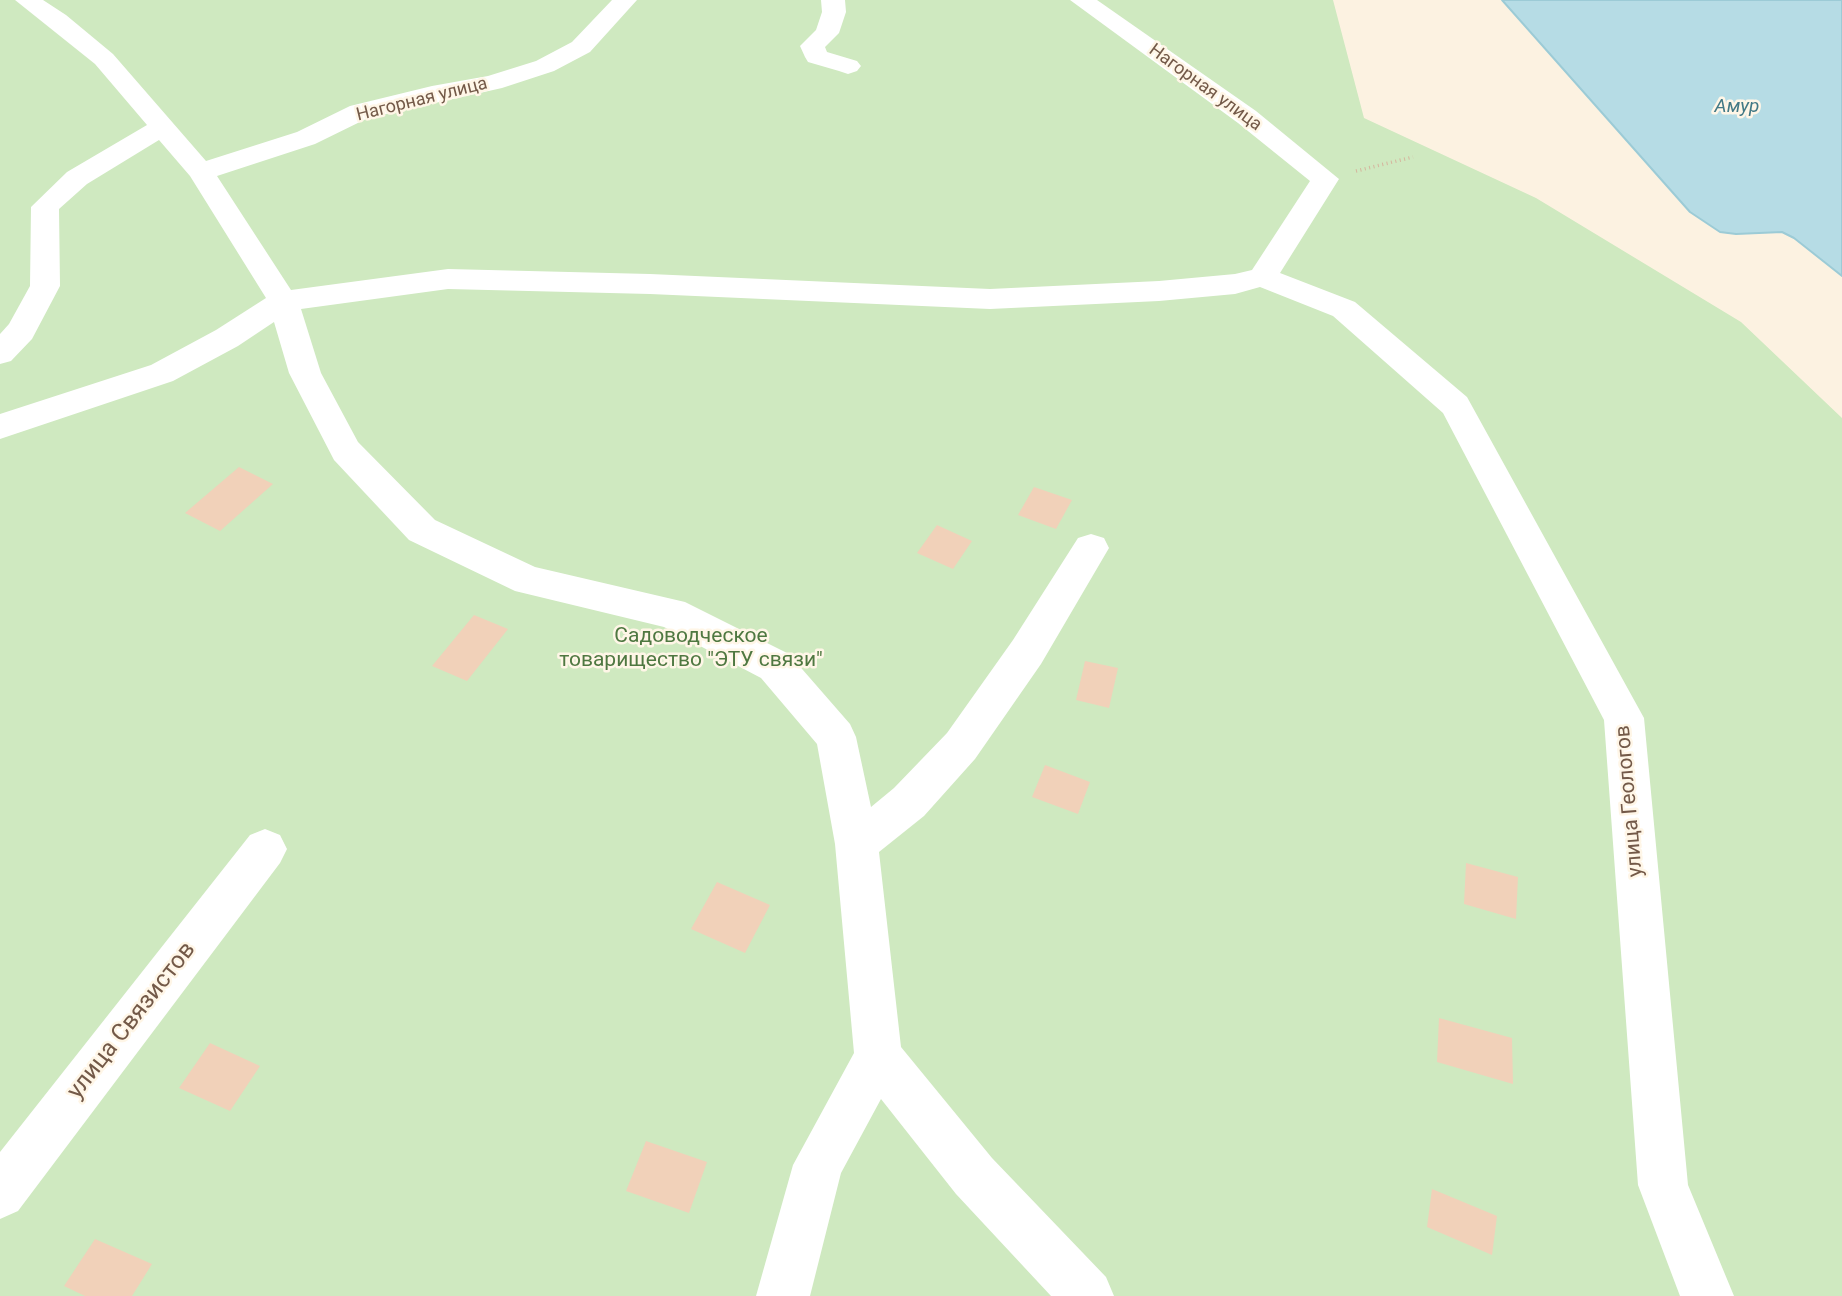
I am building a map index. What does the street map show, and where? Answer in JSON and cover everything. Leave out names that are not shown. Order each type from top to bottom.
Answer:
[{"type":"street","points":[[27,0],[58,20],[104,59],[201,172],[283,301],[305,373],[346,451],[422,530],[528,580],[672,613],[775,666],[836,737],[857,844],[878,1056],[974,1176],[1087,1296]]},
{"type":"street","name":"Нагорная улица","points":[[201,172],[306,138],[359,112],[432,94],[493,83],[545,66],[581,47],[625,0]]},
{"type":"street","points":[[832,0],[834,12],[827,33],[811,46],[817,57],[848,66]]},
{"type":"street","name":"Нагорная улица","points":[[1082,0],[1247,117],[1325,179]]},
{"type":"street","points":[[0,353],[20,331],[45,286],[45,207],[77,178],[164,126]]},
{"type":"street","points":[[0,427],[162,373],[227,338],[283,301],[448,279],[650,284],[990,299],[1159,291],[1235,284],[1262,277],[1325,179]]},
{"type":"street","name":"улица Геологов","points":[[1262,277],[1343,309],[1455,405],[1624,718],[1663,1185],[1707,1296]]},
{"type":"street","points":[[857,844],[909,802],[961,746],[1027,652],[1091,548]]},
{"type":"street","name":"улица Связистов","points":[[0,1193],[265,849]]},
{"type":"street","points":[[783,1296],[818,1165],[878,1056]]},
{"type":"path","points":[[1325,179],[1413,157]]},
{"type":"green space","name":"Садоводческое товарищество \"ЭТУ связи\"","points":[[0,0],[1333,0],[1364,118],[1536,198],[1741,322],[1842,418],[1842,1296],[0,1296]]},
{"type":"water","name":"Амур","points":[[1502,0],[1842,0],[1842,276],[1794,238],[1782,232],[1720,232],[1690,212]]},
{"type":"building","points":[[239,467],[273,484],[220,531],[185,513]]},
{"type":"building","points":[[1034,487],[1072,500],[1056,529],[1018,515]]},
{"type":"building","points":[[937,525],[972,541],[953,569],[917,553]]},
{"type":"building","points":[[474,615],[508,629],[467,681],[432,666]]},
{"type":"building","points":[[1085,661],[1118,668],[1109,708],[1076,700]]},
{"type":"building","points":[[1045,765],[1090,782],[1078,814],[1032,797]]},
{"type":"building","points":[[1466,863],[1518,877],[1516,919],[1464,904]]},
{"type":"building","points":[[717,882],[770,905],[745,953],[691,929]]},
{"type":"building","points":[[1439,1018],[1512,1038],[1513,1084],[1437,1062]]},
{"type":"building","points":[[210,1043],[260,1066],[230,1111],[179,1088]]},
{"type":"building","points":[[646,1141],[707,1162],[689,1213],[626,1191]]},
{"type":"building","points":[[1432,1189],[1497,1216],[1492,1255],[1427,1227]]},
{"type":"building","points":[[95,1239],[152,1264],[132,1296],[85,1296],[64,1286]]}]
